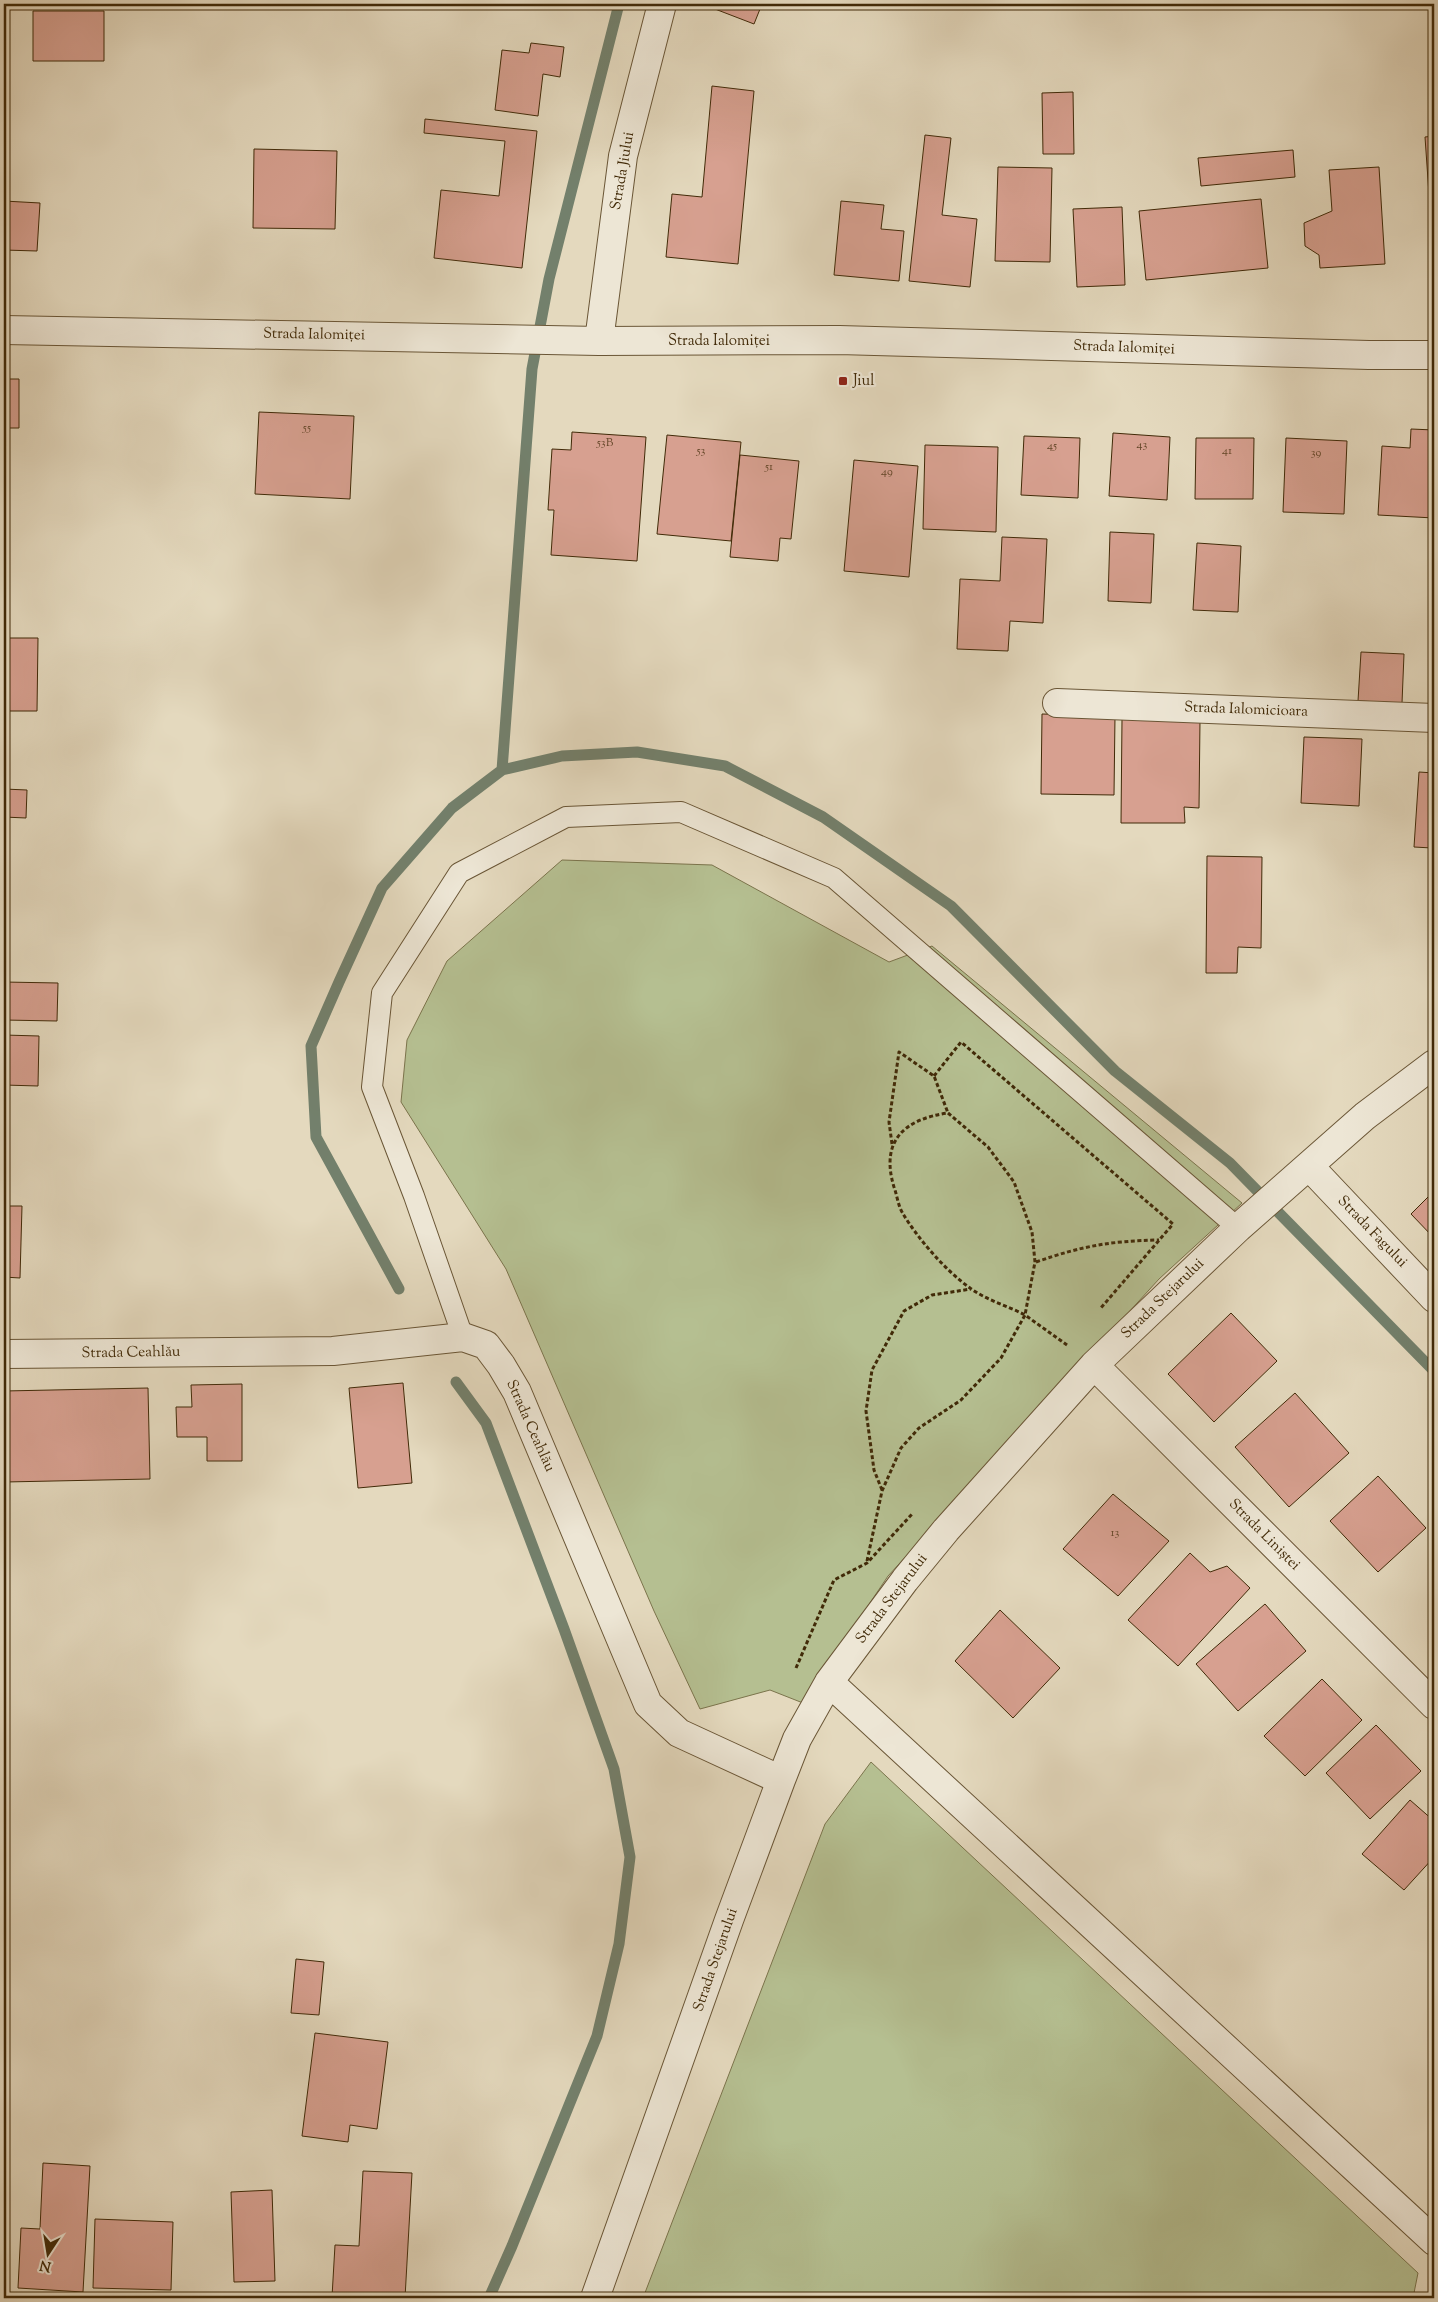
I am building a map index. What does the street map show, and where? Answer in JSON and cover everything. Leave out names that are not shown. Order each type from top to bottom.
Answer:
[{"type":"street","name":"Strada Jiului","points":[[599,341],[623,156],[662,4]]},
{"type":"street","name":"Strada Ialomiței","points":[[4,330],[599,341],[839,340],[1369,355],[1434,355]]},
{"type":"street","name":"Strada Ialomicioara","points":[[1058,703],[1434,718]]},
{"type":"street","name":"Strada Stejarului","points":[[595,2298],[729,1920],[781,1780],[797,1739],[829,1682],[905,1580],[946,1530],[1094,1365],[1245,1222],[1365,1116],[1434,1064]]},
{"type":"street","name":"Strada Fagului","points":[[1300,1174],[1434,1298]]},
{"type":"street","name":"Strada Ceahlău","points":[[4,1354],[333,1352],[463,1337],[486,1345],[501,1365],[517,1392],[648,1704],[679,1733],[781,1780]]},
{"type":"street","name":"Strada Liniștei","points":[[1094,1365],[1434,1705]]},
{"type":"street","points":[[829,1682],[1434,2241]]},
{"type":"lane","points":[[463,1337],[414,1196],[372,1087],[382,992],[459,873],[566,817],[681,812],[834,878],[1245,1222]]},
{"type":"path","points":[[934,1076],[961,1042],[1173,1224],[1094,1316]]},
{"type":"path","points":[[867,1563],[882,1491],[901,1448],[919,1428],[961,1400],[1002,1358],[1025,1315],[1036,1262],[1032,1232],[1014,1182],[988,1147],[948,1114],[934,1076],[899,1052],[889,1122],[892,1145],[889,1169],[902,1211],[931,1252],[971,1289],[1025,1315],[1068,1346]]},
{"type":"path","points":[[892,1145],[899,1133],[926,1116],[948,1114]]},
{"type":"path","points":[[1036,1262],[1075,1248],[1115,1241],[1160,1240]]},
{"type":"path","points":[[882,1491],[874,1470],[866,1411],[872,1370],[904,1312],[932,1295],[971,1289]]},
{"type":"path","points":[[1062,1354],[1075,1339]]},
{"type":"path","points":[[795,1671],[834,1580],[867,1563],[914,1512]]},
{"type":"green space","points":[[562,860],[712,865],[889,962],[932,946],[1242,1203],[1159,1279],[888,1576],[803,1703],[770,1690],[700,1709],[654,1611],[506,1269],[401,1102],[407,1040],[447,961]]},
{"type":"green space","points":[[871,1762],[1418,2273],[1413,2298],[643,2298],[825,1824]]},
{"type":"building","points":[[702,4],[762,4],[754,24]]},
{"type":"building","points":[[33,11],[104,11],[104,61],[33,61]]},
{"type":"building","points":[[531,43],[564,47],[560,77],[543,74],[538,116],[495,110],[502,50],[529,53]]},
{"type":"building","points":[[4,80],[9,80],[9,117],[4,117]]},
{"type":"building","points":[[712,86],[754,91],[738,264],[666,257],[672,194],[702,197]]},
{"type":"building","points":[[1073,92],[1074,154],[1043,154],[1042,93]]},
{"type":"building","points":[[425,119],[537,131],[522,268],[434,258],[441,190],[499,196],[505,141],[424,133]]},
{"type":"building","points":[[925,135],[951,138],[942,215],[977,219],[970,287],[909,281]]},
{"type":"building","points":[[1434,136],[1434,223],[1431,223],[1425,137]]},
{"type":"building","points":[[254,149],[337,151],[335,229],[253,228]]},
{"type":"building","points":[[1293,150],[1295,177],[1201,186],[1198,158]]},
{"type":"building","points":[[998,167],[1052,168],[1050,262],[995,261]]},
{"type":"building","points":[[1379,167],[1385,264],[1320,268],[1319,255],[1305,246],[1304,223],[1332,211],[1329,170]]},
{"type":"building","points":[[1261,199],[1268,268],[1146,280],[1139,211]]},
{"type":"building","points":[[4,201],[40,203],[37,251],[4,250]]},
{"type":"building","points":[[841,201],[884,205],[881,229],[904,231],[899,281],[834,275]]},
{"type":"building","points":[[1122,207],[1125,285],[1077,287],[1073,209]]},
{"type":"building","points":[[4,379],[19,379],[19,428],[4,428]]},
{"type":"building","points":[[259,412],[354,416],[350,499],[255,494]]},
{"type":"building","points":[[1411,429],[1434,430],[1434,518],[1378,515],[1382,446],[1410,448]]},
{"type":"building","points":[[572,432],[646,437],[637,561],[551,555],[554,510],[548,510],[552,449],[571,450]]},
{"type":"building","points":[[1113,433],[1170,437],[1167,500],[1109,496]]},
{"type":"building","points":[[667,435],[741,442],[731,541],[657,534]]},
{"type":"building","points":[[1024,436],[1080,438],[1078,498],[1021,495]]},
{"type":"building","points":[[1196,438],[1254,438],[1253,499],[1195,499]]},
{"type":"building","points":[[1286,438],[1347,441],[1344,514],[1283,512]]},
{"type":"building","points":[[925,445],[998,447],[996,532],[923,529]]},
{"type":"building","points":[[740,455],[799,461],[791,539],[780,538],[778,561],[730,557]]},
{"type":"building","points":[[854,460],[918,466],[909,577],[844,571]]},
{"type":"building","points":[[1110,532],[1154,534],[1151,603],[1108,601]]},
{"type":"building","points":[[1002,537],[1047,539],[1043,623],[1010,621],[1008,651],[957,649],[960,579],[1000,581]]},
{"type":"building","points":[[1197,543],[1241,546],[1238,612],[1193,610]]},
{"type":"building","points":[[4,638],[38,638],[37,711],[4,711]]},
{"type":"building","points":[[1361,652],[1404,654],[1402,703],[1358,701]]},
{"type":"building","points":[[1042,714],[1115,716],[1114,795],[1041,794]]},
{"type":"building","points":[[1122,719],[1200,720],[1199,808],[1184,807],[1185,823],[1121,823]]},
{"type":"building","points":[[1304,737],[1362,739],[1359,806],[1301,803]]},
{"type":"building","points":[[1419,772],[1434,773],[1434,870],[1431,870],[1432,848],[1414,847]]},
{"type":"building","points":[[4,789],[27,790],[26,818],[4,817]]},
{"type":"building","points":[[1207,856],[1262,857],[1261,948],[1238,947],[1237,973],[1206,973]]},
{"type":"building","points":[[4,982],[58,983],[57,1021],[4,1020]]},
{"type":"building","points":[[4,1035],[39,1036],[38,1086],[4,1085]]},
{"type":"building","points":[[4,1142],[6,1142],[6,1169],[4,1169]]},
{"type":"building","points":[[1434,1191],[1434,1238],[1411,1214]]},
{"type":"building","points":[[4,1206],[22,1206],[20,1278],[4,1277]]},
{"type":"building","points":[[1231,1313],[1277,1361],[1214,1422],[1168,1374]]},
{"type":"building","points":[[403,1383],[412,1483],[358,1488],[349,1388]]},
{"type":"building","points":[[242,1384],[242,1461],[207,1461],[207,1437],[177,1437],[176,1407],[192,1407],[191,1385]]},
{"type":"building","points":[[148,1388],[150,1479],[5,1482],[4,1391]]},
{"type":"building","points":[[1295,1393],[1349,1453],[1289,1507],[1235,1447]]},
{"type":"building","points":[[1378,1476],[1426,1528],[1378,1572],[1330,1521]]},
{"type":"building","points":[[1113,1494],[1169,1541],[1118,1596],[1063,1549]]},
{"type":"building","points":[[1190,1553],[1210,1572],[1227,1566],[1250,1588],[1178,1666],[1128,1620]]},
{"type":"building","points":[[1265,1604],[1306,1651],[1238,1711],[1196,1664]]},
{"type":"building","points":[[1000,1610],[1060,1668],[1013,1718],[955,1661]]},
{"type":"building","points":[[1322,1679],[1362,1720],[1305,1776],[1264,1736]]},
{"type":"building","points":[[1376,1725],[1421,1771],[1370,1819],[1326,1773]]},
{"type":"building","points":[[1410,1800],[1434,1821],[1434,1857],[1404,1890],[1362,1854]]},
{"type":"building","points":[[296,1959],[324,1962],[319,2015],[291,2013]]},
{"type":"building","points":[[315,2033],[388,2042],[377,2129],[350,2125],[348,2142],[302,2136]]},
{"type":"building","points":[[43,2163],[90,2166],[83,2292],[18,2288],[21,2228],[40,2229]]},
{"type":"building","points":[[363,2171],[412,2173],[405,2298],[332,2297],[335,2245],[359,2246]]},
{"type":"building","points":[[272,2190],[275,2281],[234,2282],[231,2192]]},
{"type":"building","points":[[95,2219],[173,2222],[171,2290],[93,2288]]},
{"type":"waterway","points":[[502,770],[532,369],[549,279],[619,4]]},
{"type":"waterway","points":[[399,1289],[316,1137],[311,1046],[339,982],[382,888],[452,808],[502,770],[562,756],[637,752],[725,766],[823,817],[951,906],[1115,1071],[1230,1163],[1434,1371]]},
{"type":"waterway","points":[[456,1382],[486,1423],[564,1629],[614,1769],[630,1857],[619,1944],[597,2036],[489,2298]]},
{"type":"place","name":"Jiul","points":[[843,381]]}]
